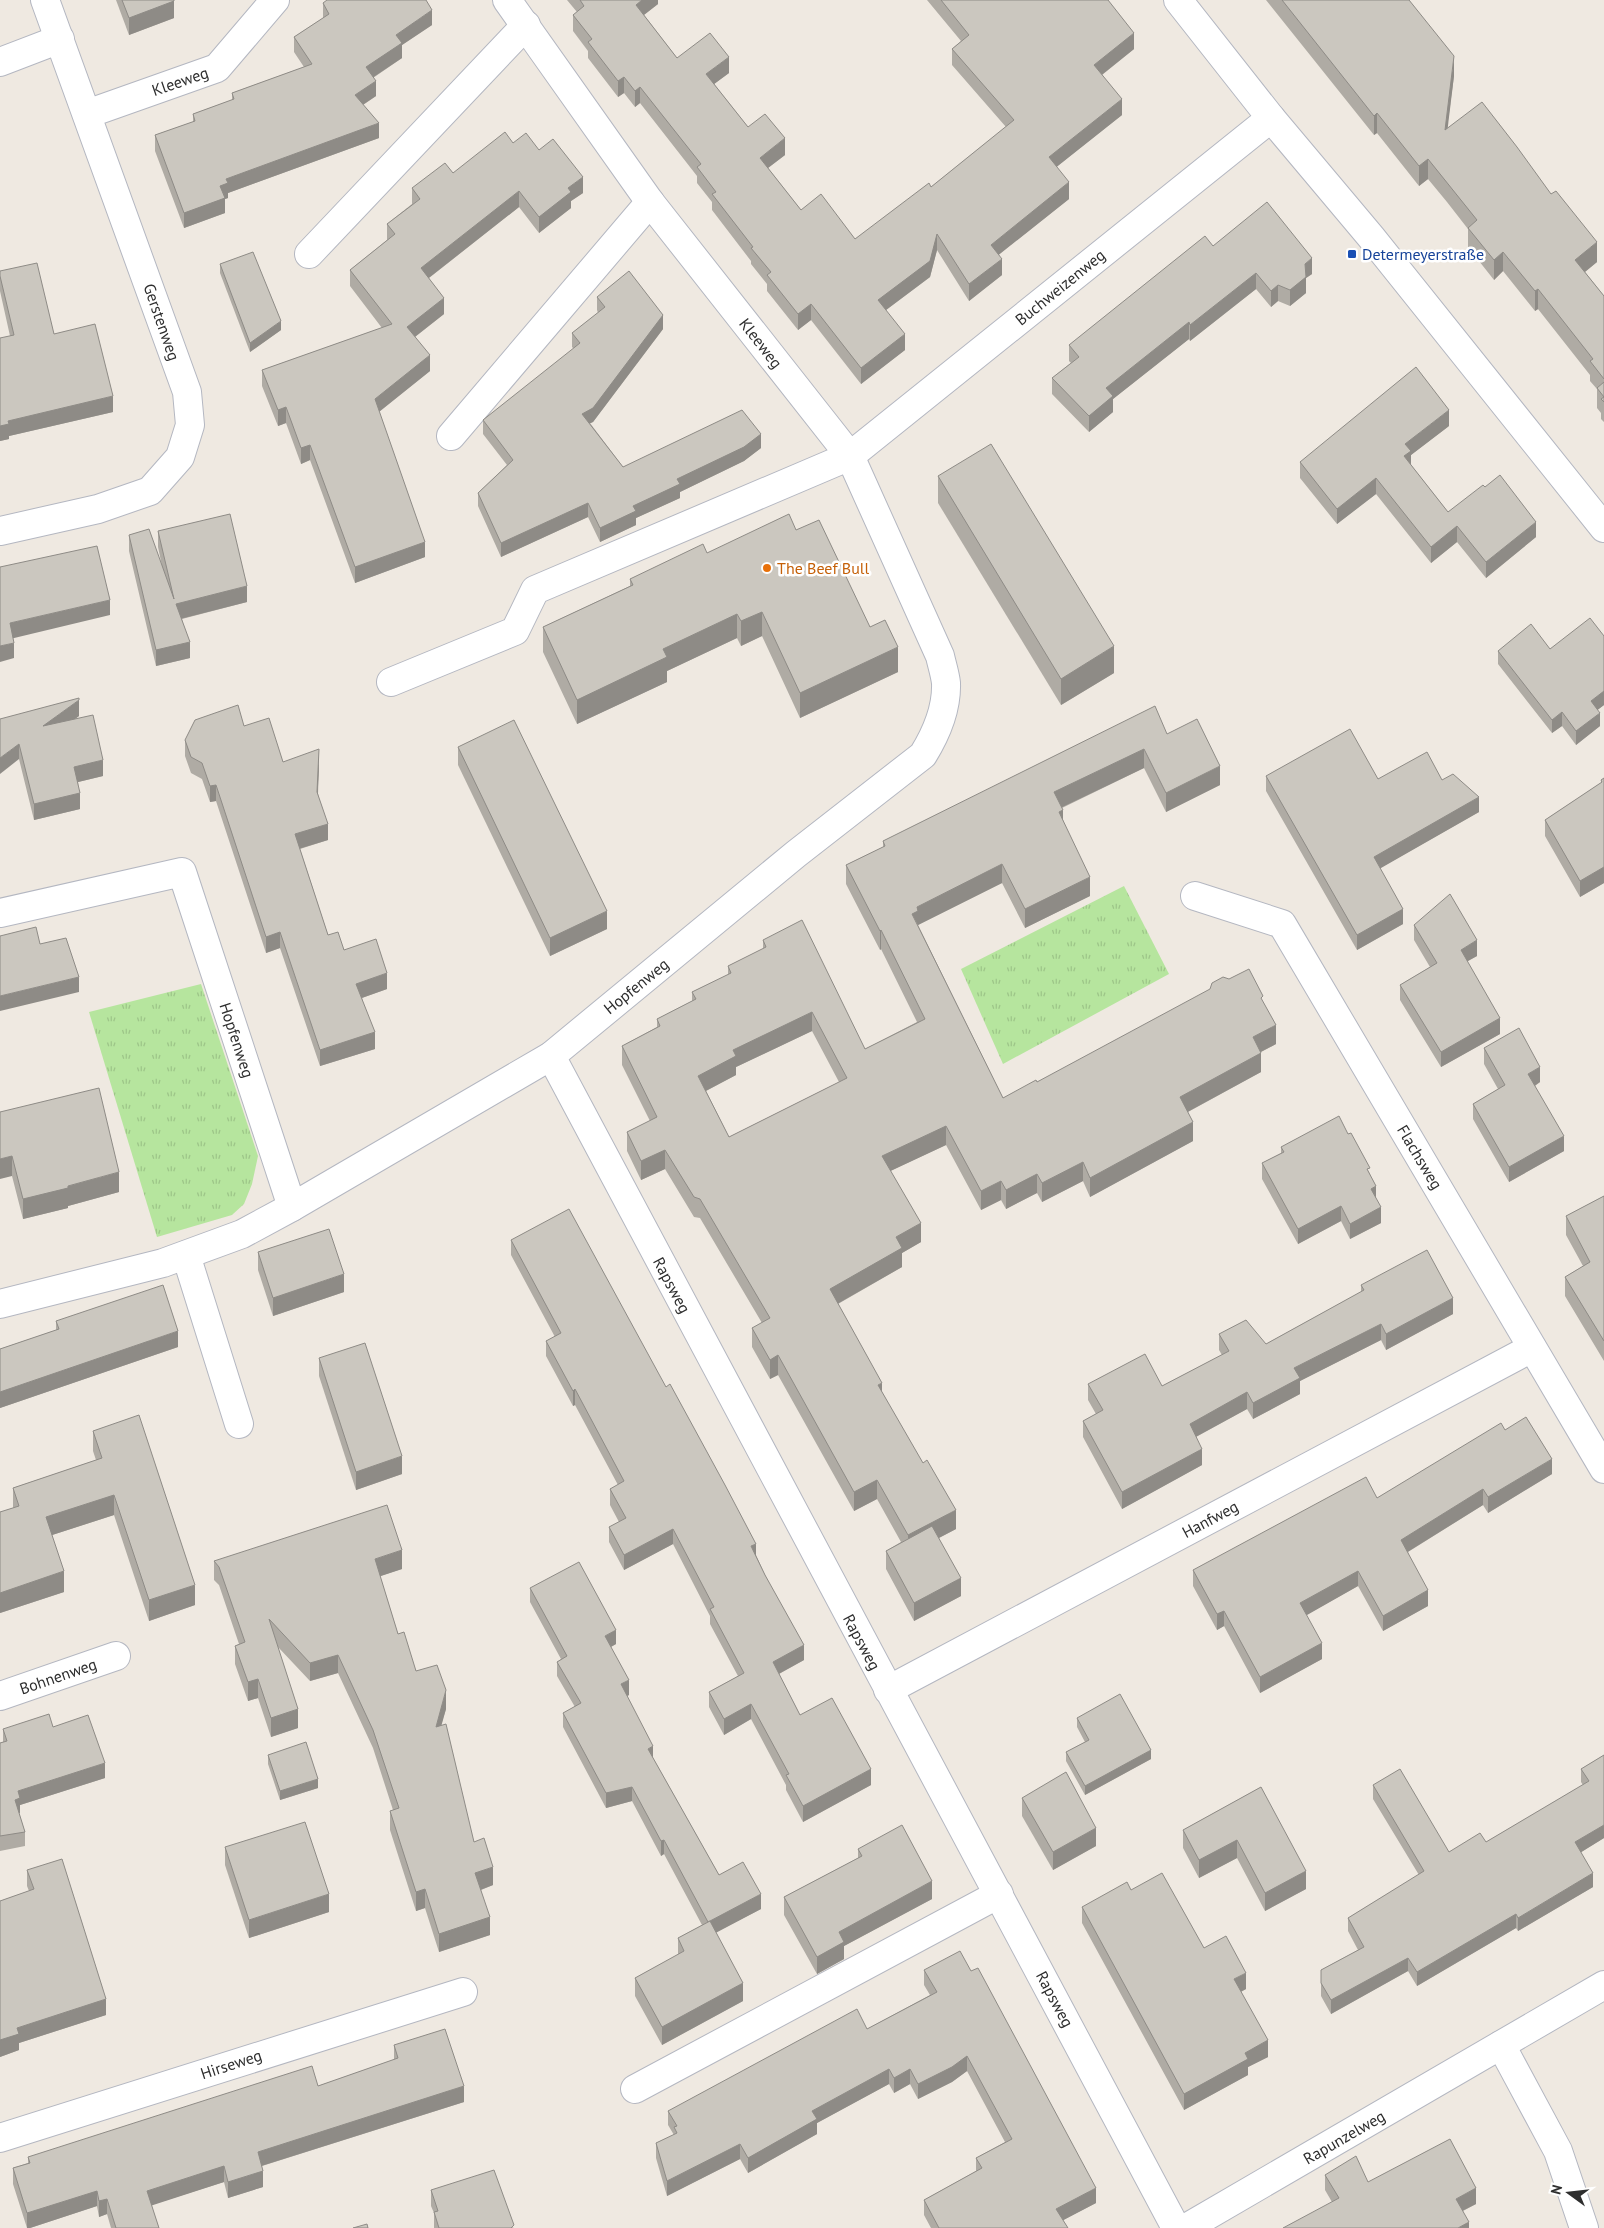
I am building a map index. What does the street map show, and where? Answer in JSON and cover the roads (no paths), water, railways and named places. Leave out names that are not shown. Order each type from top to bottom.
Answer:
[{"type":"street","name":"Gerstenweg","points":[[0,532],[98,510],[150,491],[180,458],[190,425],[187,392],[45,0]]},
{"type":"street","name":"Kleeweg","points":[[87,114],[217,68],[275,0]]},
{"type":"street","name":"Kleeweg","points":[[507,0],[650,202],[850,456],[940,656],[946,684],[941,718]]},
{"type":"street","points":[[1178,0],[1271,118],[1371,237],[1604,528]]},
{"type":"street","points":[[309,254],[526,26]]},
{"type":"street","points":[[0,62],[60,40]]},
{"type":"street","name":"Buchweizenweg","points":[[391,682],[516,631],[535,590],[850,456],[1271,118]]},
{"type":"street","points":[[451,436],[650,202]]},
{"type":"street","name":"Hopfenweg","points":[[0,1304],[163,1263],[242,1234],[292,1207],[551,1056],[789,860],[924,755],[936,735],[941,718]]},
{"type":"street","name":"Hopfenweg","points":[[0,913],[182,872],[292,1207]]},
{"type":"street","name":"Flachsweg","points":[[1195,896],[1282,924],[1604,1469]]},
{"type":"street","name":"Rapsweg","points":[[551,1056],[1176,2228]]},
{"type":"street","points":[[186,1255],[239,1424]]},
{"type":"street","name":"Hanfweg","points":[[888,1690],[1532,1348]]},
{"type":"street","name":"Bohnenweg","points":[[0,1696],[116,1656]]},
{"type":"street","points":[[635,2089],[999,1894]]},
{"type":"street","points":[[1584,2228],[1558,2151],[1501,2045],[1604,1985]]},
{"type":"street","name":"Hirseweg","points":[[0,2138],[463,1992]]},
{"type":"street","name":"Rapunzelweg","points":[[1186,2228],[1501,2045]]},
{"type":"place","name":"Determeyerstraße","points":[[1352,254]]},
{"type":"place","name":"The Beef Bull","points":[[767,568]]}]
